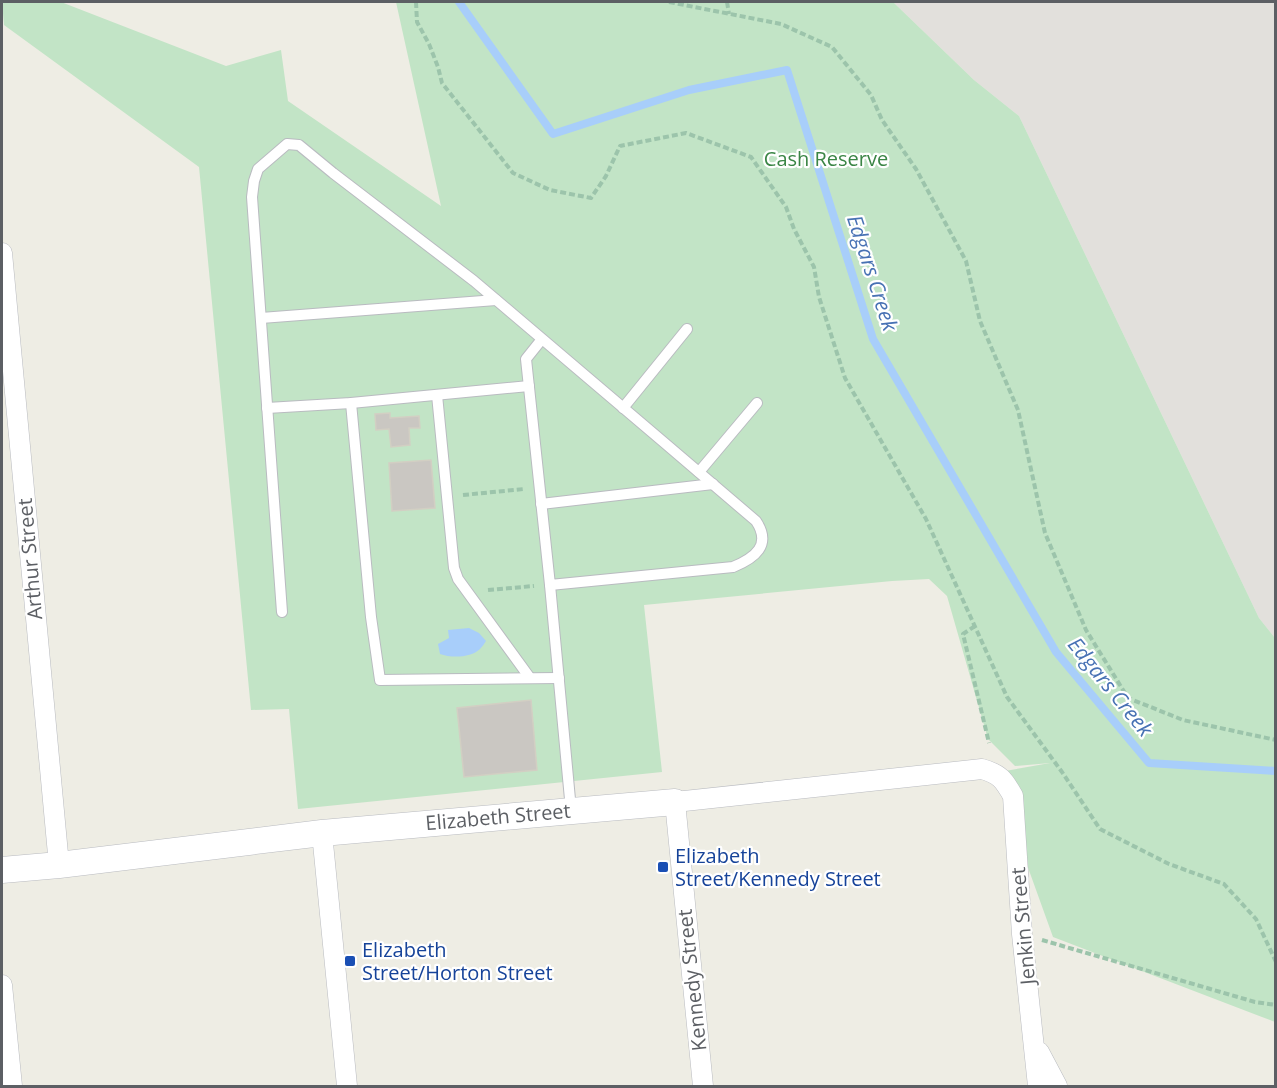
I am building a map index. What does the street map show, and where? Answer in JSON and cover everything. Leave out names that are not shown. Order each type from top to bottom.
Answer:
[{"type":"street","name":"Arthur Street","points":[[2,253],[59,865]]},
{"type":"street","name":"Elizabeth Street","points":[[2,870],[322,833],[675,802],[982,769],[994,772]]},
{"type":"street","name":"Jenkin Street","points":[[994,772],[1005,781],[1013,796],[1022,934],[1038,1086]]},
{"type":"street","name":"Kennedy Street","points":[[675,802],[703,1086]]},
{"type":"street","points":[[322,833],[347,1086]]},
{"type":"street","points":[[2,985],[12,1086]]},
{"type":"street","points":[[1035,1044],[1057,1086]]},
{"type":"lane","points":[[282,612],[252,196],[258,169],[287,144],[299,145],[496,300],[756,521],[763,535],[760,548],[754,556],[733,567],[550,585]]},
{"type":"lane","points":[[261,318],[496,300]]},
{"type":"lane","points":[[623,408],[687,329]]},
{"type":"lane","points":[[542,339],[526,359],[571,810]]},
{"type":"lane","points":[[267,408],[351,403],[529,386]]},
{"type":"lane","points":[[437,395],[454,568],[458,579],[530,678]]},
{"type":"lane","points":[[351,403],[371,617],[380,680],[559,678]]},
{"type":"lane","points":[[699,472],[757,404]]},
{"type":"lane","points":[[541,504],[713,484]]},
{"type":"path","points":[[416,2],[417,22],[429,44],[442,83],[513,173],[550,190],[591,198],[606,176],[620,146],[686,133],[752,157],[786,207],[794,229],[814,267],[819,297],[845,378],[926,519],[1007,697],[1100,829],[1169,864],[1224,884],[1256,919],[1275,963]]},
{"type":"path","points":[[669,2],[781,24],[832,47],[871,95],[882,120],[916,169],[966,261],[980,321],[1018,410],[1045,533],[1086,630],[1128,698],[1183,720],[1275,740]]},
{"type":"path","points":[[727,2],[729,14]]},
{"type":"path","points":[[447,496],[540,488]]},
{"type":"path","points":[[468,592],[550,585]]},
{"type":"path","points":[[975,626],[963,634],[989,743]]},
{"type":"path","points":[[1022,934],[1256,1002],[1275,1005]]},
{"type":"shaded area","points":[[893,2],[1275,2],[1275,638],[1259,618],[1019,116],[974,80]]},
{"type":"green space","name":"Cash Reserve","points":[[2,2],[61,2],[226,66],[281,50],[288,101],[441,206],[396,2],[893,2],[974,80],[1019,116],[1259,618],[1275,638],[1275,1022],[1053,937],[994,773],[1050,763],[1015,766],[988,739],[947,596],[929,579],[644,605],[662,772],[298,809],[289,709],[251,710],[199,167],[4,25]]},
{"type":"water","points":[[469,628],[479,633],[486,641],[480,649],[472,654],[461,656],[440,654],[438,644],[449,638],[448,630]]},
{"type":"building","points":[[390,413],[390,418],[419,416],[420,428],[409,428],[410,445],[391,447],[389,429],[376,430],[375,414]]},
{"type":"building","points":[[431,460],[435,508],[392,511],[389,463]]},
{"type":"building","points":[[531,700],[537,770],[464,777],[457,708]]},
{"type":"waterway","name":"Edgars Creek","points":[[459,2],[553,134],[689,90],[787,70],[873,339],[1056,652],[1149,763],[1276,771]]},
{"type":"place","name":"Elizabeth Street/Kennedy Street","points":[[663,867]]},
{"type":"place","name":"Elizabeth Street/Horton Street","points":[[350,961]]}]
